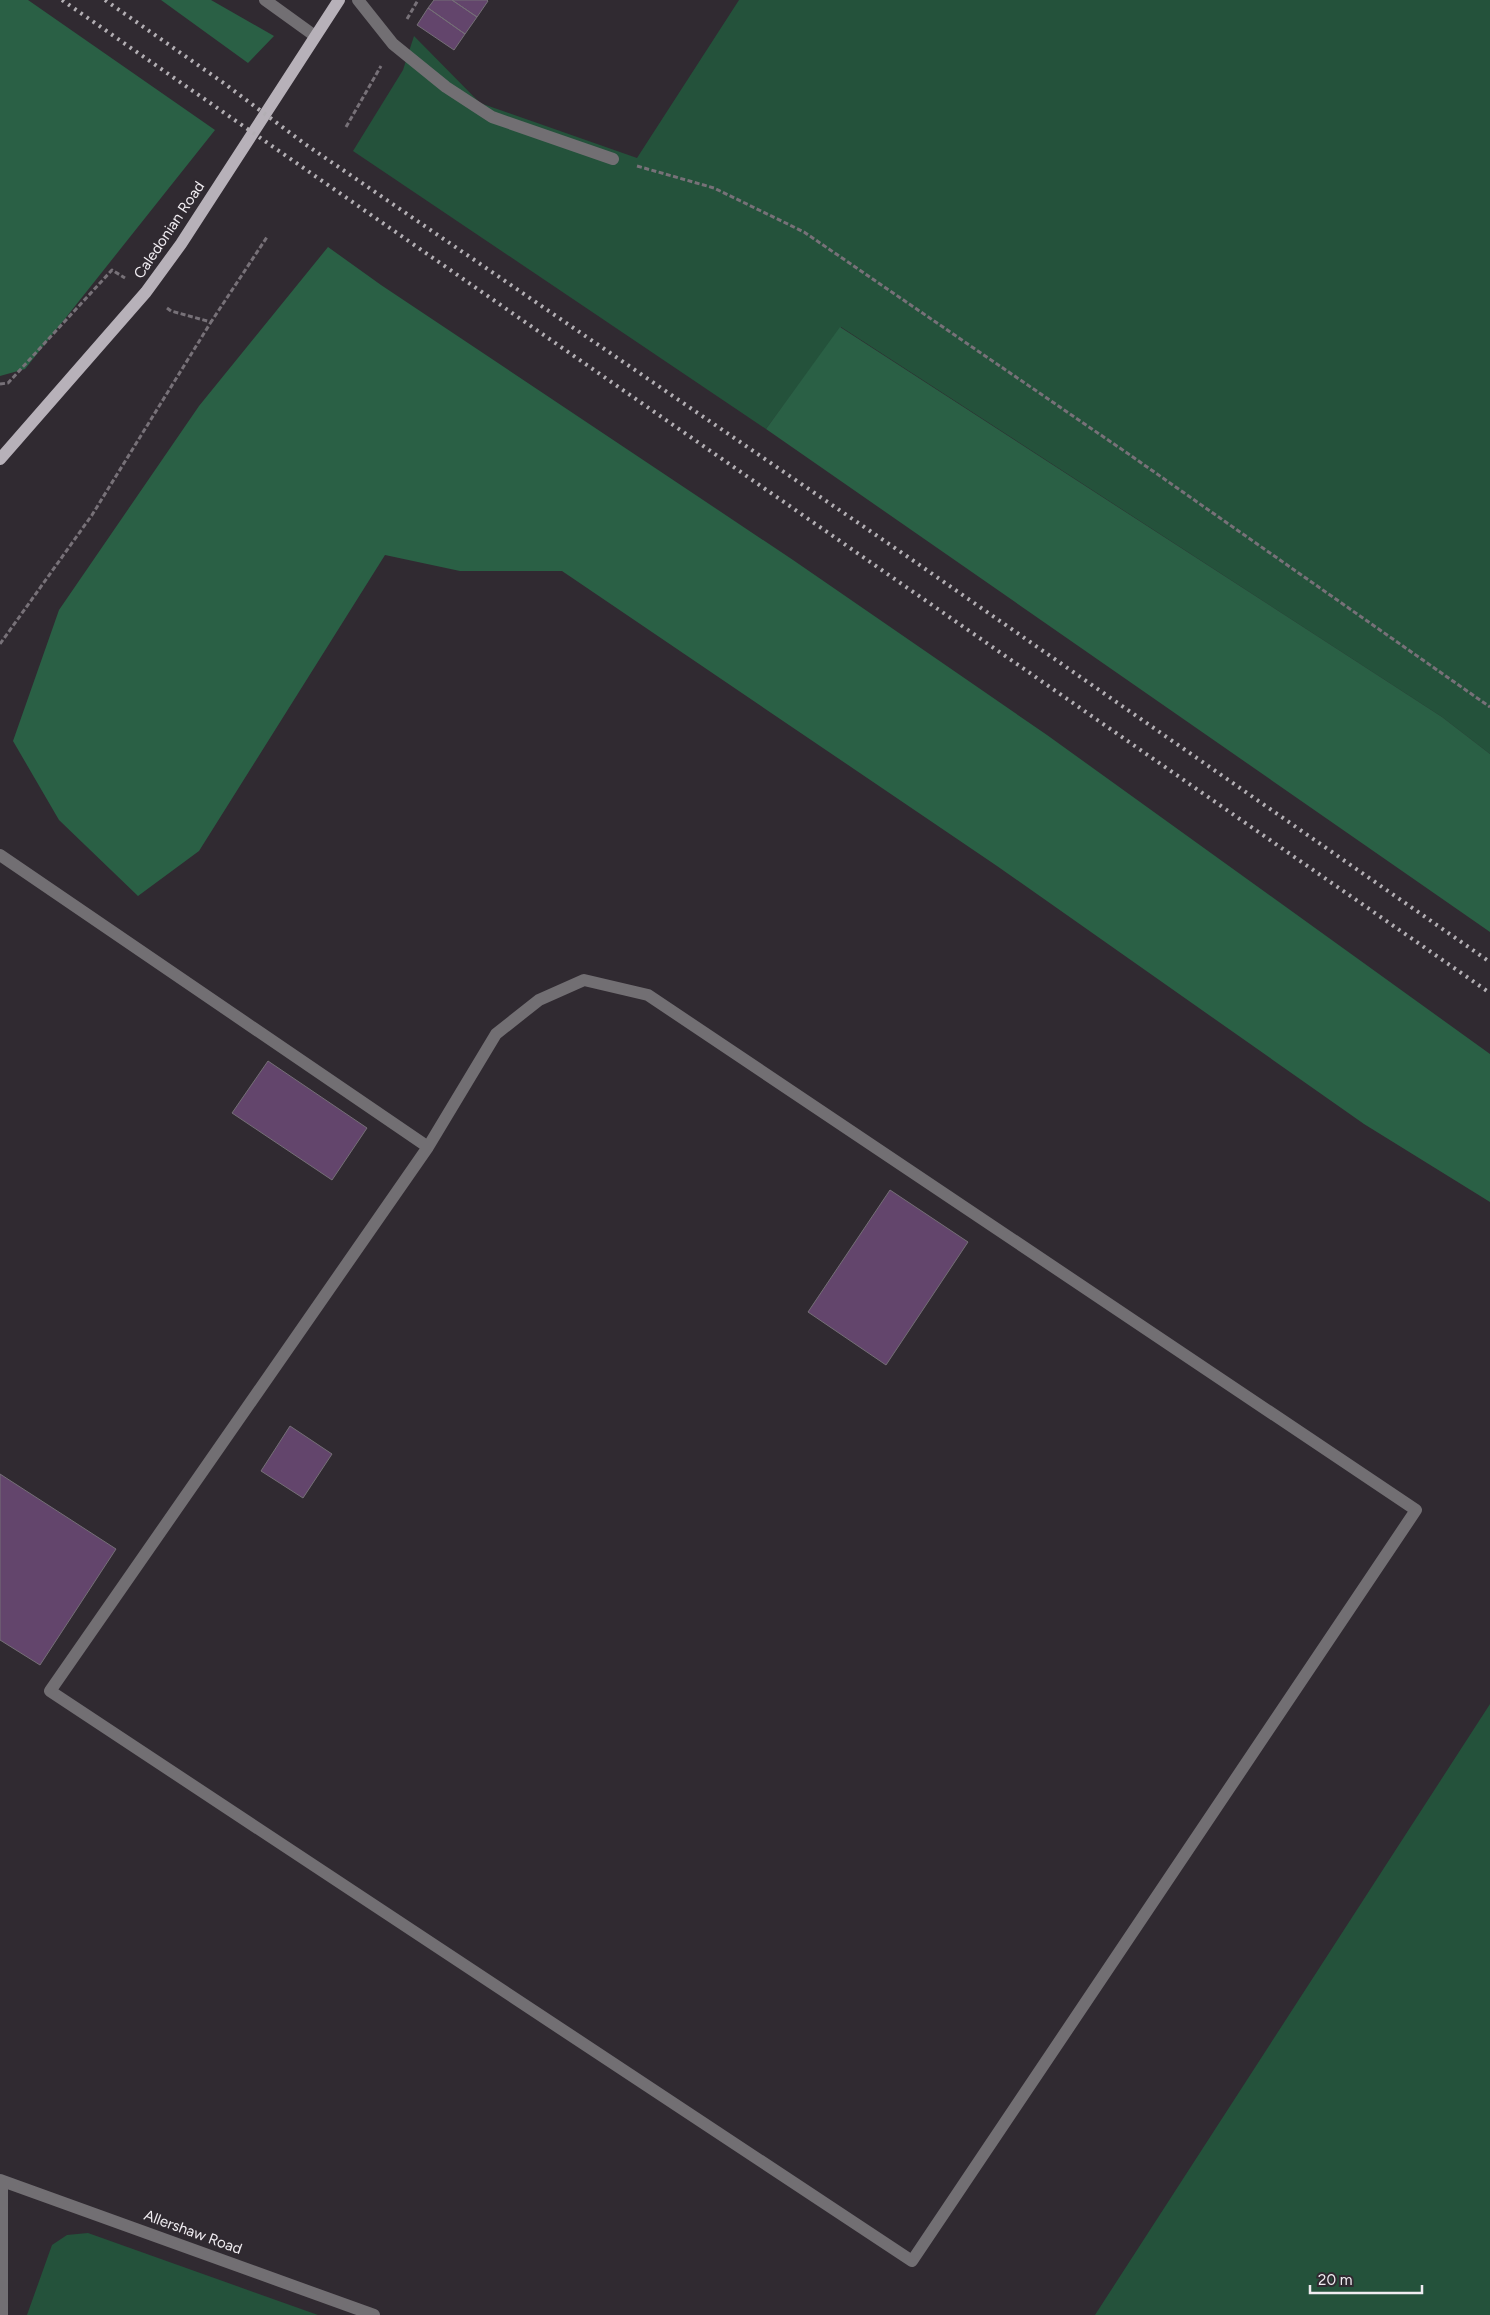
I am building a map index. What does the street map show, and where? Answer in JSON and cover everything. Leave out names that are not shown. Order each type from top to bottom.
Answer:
[{"type":"main road","name":"Caledonian Road","points":[[0,459],[146,292],[186,236],[339,0]]},
{"type":"street","points":[[264,0],[315,36]]},
{"type":"street","points":[[358,0],[393,44],[446,87],[492,117],[613,159]]},
{"type":"street","points":[[0,855],[428,1148]]},
{"type":"street","points":[[584,980],[648,995],[1416,1510],[912,2261],[50,1691],[428,1148],[496,1034],[539,1000],[584,980]]},
{"type":"street","points":[[1,2180],[2,2315]]},
{"type":"street","name":"Allershaw Road","points":[[1,2180],[374,2315]]},
{"type":"path","points":[[613,159],[714,188],[804,232],[1130,455],[1490,707]]},
{"type":"path","points":[[0,644],[92,515],[211,322]]},
{"type":"green space","points":[[0,0],[28,0],[215,130],[25,369],[0,376]]},
{"type":"green space","points":[[161,0],[211,0],[274,36],[248,63]]},
{"type":"green space","points":[[739,0],[1490,0],[1490,754],[1442,717],[841,327],[766,429],[353,151],[403,70],[414,36],[480,103],[637,158]]},
{"type":"green space","points":[[328,247],[381,285],[793,560],[1047,735],[1490,1054],[1490,1202],[1364,1124],[997,866],[562,571],[460,571],[385,555],[199,851],[138,896],[59,820],[13,741],[59,610],[199,406]]},
{"type":"green space","points":[[840,327],[1442,717],[1490,754],[1490,932],[766,429]]},
{"type":"green space","points":[[1490,1704],[1490,2315],[1095,2315]]},
{"type":"green space","points":[[88,2233],[318,2315],[27,2315],[52,2245],[67,2235]]},
{"type":"building","points":[[434,0],[452,0],[477,17],[465,34],[428,8]]},
{"type":"building","points":[[452,0],[487,0],[488,1],[477,17]]},
{"type":"building","points":[[428,8],[465,34],[454,50],[417,25]]},
{"type":"building","points":[[268,1061],[367,1128],[332,1180],[232,1113]]},
{"type":"building","points":[[890,1190],[968,1242],[886,1365],[808,1312]]},
{"type":"building","points":[[290,1426],[332,1454],[303,1498],[261,1471]]},
{"type":"building","points":[[0,1474],[116,1549],[40,1665],[0,1640]]},
{"type":"railway","points":[[62,0],[1490,993]]},
{"type":"railway","points":[[105,0],[225,84],[305,144],[908,557],[1490,962]]}]
